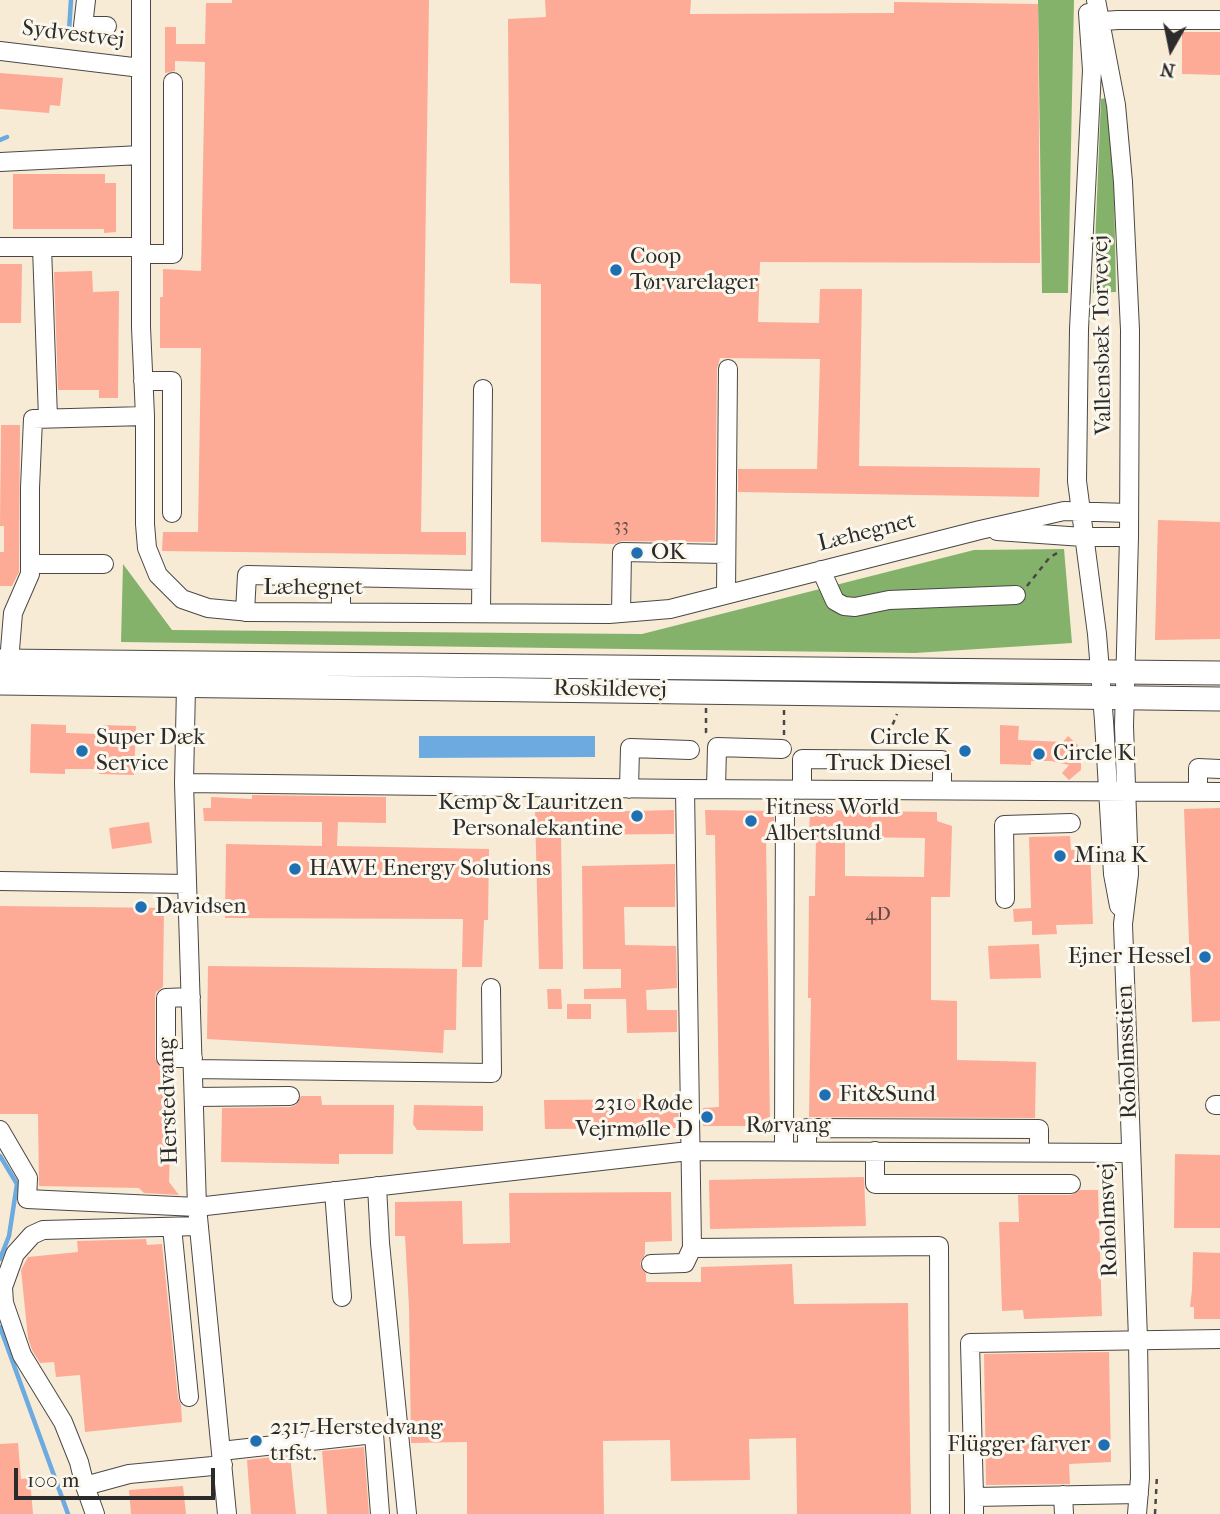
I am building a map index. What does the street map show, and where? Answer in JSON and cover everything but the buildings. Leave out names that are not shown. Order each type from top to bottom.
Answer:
[{"type":"main road","name":"Roskildevej","points":[[5,661],[786,670],[1113,686],[1220,699]]},
{"type":"main road","name":"Roskildevej","points":[[0,683],[940,695],[1113,686],[1220,673]]},
{"type":"main road","points":[[1113,686],[1220,685]]},
{"type":"street","points":[[86,0],[83,26],[107,26]]},
{"type":"street","name":"Læhegnet","points":[[141,0],[141,250],[147,548],[158,575],[182,598],[208,608],[245,611],[621,613],[670,609],[1064,511],[1129,513]]},
{"type":"street","name":"Vallensbæk Torvevej","points":[[1087,0],[1116,105],[1123,182],[1130,330],[1129,537],[1113,686]]},
{"type":"street","name":"Vallensbæk Torvevej","points":[[1096,0],[1079,329],[1077,542],[1113,686]]},
{"type":"street","points":[[1094,22],[1220,20]]},
{"type":"street","name":"Sydvestvej","points":[[0,51],[141,68]]},
{"type":"street","points":[[0,247],[141,250],[173,254],[173,82]]},
{"type":"street","points":[[0,162],[141,155]]},
{"type":"street","points":[[42,247],[48,418]]},
{"type":"street","points":[[726,594],[728,369]]},
{"type":"street","points":[[143,381],[172,381],[172,513]]},
{"type":"street","points":[[481,613],[483,388]]},
{"type":"street","points":[[5,661],[13,613],[30,574],[33,419],[145,416]]},
{"type":"street","name":"Læhegnet","points":[[979,530],[1077,542],[1129,537]]},
{"type":"street","points":[[621,613],[622,552],[726,554]]},
{"type":"street","points":[[30,564],[104,565]]},
{"type":"street","points":[[821,570],[835,601],[844,606],[855,607],[889,600],[1016,595]]},
{"type":"street","points":[[245,611],[247,575],[481,580]]},
{"type":"street","points":[[341,577],[341,612]]},
{"type":"street","name":"Herstedvang","points":[[186,686],[184,783],[197,1207],[227,1514]]},
{"type":"street","name":"Roholmsvej","points":[[1113,686],[1107,791],[1113,874],[1123,923]]},
{"type":"street","name":"Roholmsvej","points":[[1113,686],[1126,791],[1129,874],[1123,923],[1130,1153],[1130,1339],[1139,1494],[1137,1514]]},
{"type":"street","points":[[716,789],[717,747],[782,749]]},
{"type":"street","points":[[629,789],[630,748],[690,750]]},
{"type":"street","points":[[784,1150],[793,790],[802,759],[942,760],[942,790]]},
{"type":"street","points":[[1198,792],[1198,768],[1220,768]]},
{"type":"street","points":[[184,783],[629,789],[1220,792]]},
{"type":"street","points":[[651,1264],[685,1263],[692,1248],[685,789]]},
{"type":"street","points":[[1034,791],[1034,824]]},
{"type":"street","points":[[1005,899],[1004,825],[1072,822]]},
{"type":"street","points":[[0,881],[187,884]]},
{"type":"street","points":[[191,998],[166,998],[166,1058],[193,1064],[492,1073],[491,988]]},
{"type":"street","points":[[194,1097],[290,1096]]},
{"type":"street","points":[[807,1150],[807,1128],[1039,1129],[1039,1152]]},
{"type":"street","name":"Rørvang","points":[[0,1130],[28,1178],[27,1199],[197,1207],[689,1151],[1130,1153]]},
{"type":"street","points":[[875,1151],[875,1184],[1071,1184]]},
{"type":"street","points":[[377,1186],[381,1256],[407,1514]]},
{"type":"street","points":[[334,1191],[342,1297]]},
{"type":"street","points":[[95,1514],[63,1422],[22,1355],[4,1303],[5,1279],[21,1245],[43,1230],[199,1226]]},
{"type":"street","points":[[172,1227],[189,1396]]},
{"type":"street","points":[[692,1248],[939,1246],[940,1514]]},
{"type":"street","points":[[1139,1494],[1063,1495],[974,1505],[970,1343],[1220,1339]]},
{"type":"street","points":[[85,1486],[129,1474],[374,1434],[380,1514]]},
{"type":"street","points":[[1063,1495],[1064,1514]]},
{"type":"path","points":[[1016,595],[1028,586],[1050,557],[1077,542]]},
{"type":"path","points":[[707,691],[706,732],[717,747]]},
{"type":"path","points":[[782,749],[785,692]]},
{"type":"path","points":[[879,760],[905,694]]},
{"type":"path","points":[[1155,1514],[1157,1474]]},
{"type":"green space","points":[[1038,0],[1074,0],[1068,293],[1042,293]]},
{"type":"green space","points":[[1106,98],[1114,188],[1116,292],[1093,293],[1101,99]]},
{"type":"green space","points":[[1064,549],[1072,643],[915,653],[121,642],[123,564],[172,630],[642,634],[974,550]]},
{"type":"water","points":[[419,736],[595,736],[595,757],[419,758]]},
{"type":"waterway","points":[[69,31],[71,0]]},
{"type":"waterway","points":[[0,140],[7,137]]},
{"type":"waterway","points":[[0,1156],[17,1184],[9,1236],[0,1259]]},
{"type":"waterway","points":[[0,1327],[68,1514]]},
{"type":"place","name":"Coop Tørvarelager","points":[[616,270]]},
{"type":"place","name":"OK","points":[[637,553]]},
{"type":"place","name":"Super Dæk Service","points":[[82,751]]},
{"type":"place","name":"Circle K Truck Diesel","points":[[965,751]]},
{"type":"place","name":"Circle K","points":[[1039,754]]},
{"type":"place","name":"Kemp & Lauritzen Personalekantine","points":[[637,816]]},
{"type":"place","name":"Fitness World Albertslund","points":[[751,821]]},
{"type":"place","name":"Mina K","points":[[1060,856]]},
{"type":"place","name":"HAWE Energy Solutions","points":[[295,869]]},
{"type":"place","name":"Davidsen","points":[[141,907]]},
{"type":"place","name":"Ejner Hessel","points":[[1205,957]]},
{"type":"place","name":"Fit&Sund","points":[[825,1095]]},
{"type":"place","name":"2310 Røde Vejrmølle D","points":[[707,1117]]},
{"type":"place","name":"2317 Herstedvang trfst.","points":[[256,1441]]},
{"type":"place","name":"Flügger farver","points":[[1104,1445]]}]
